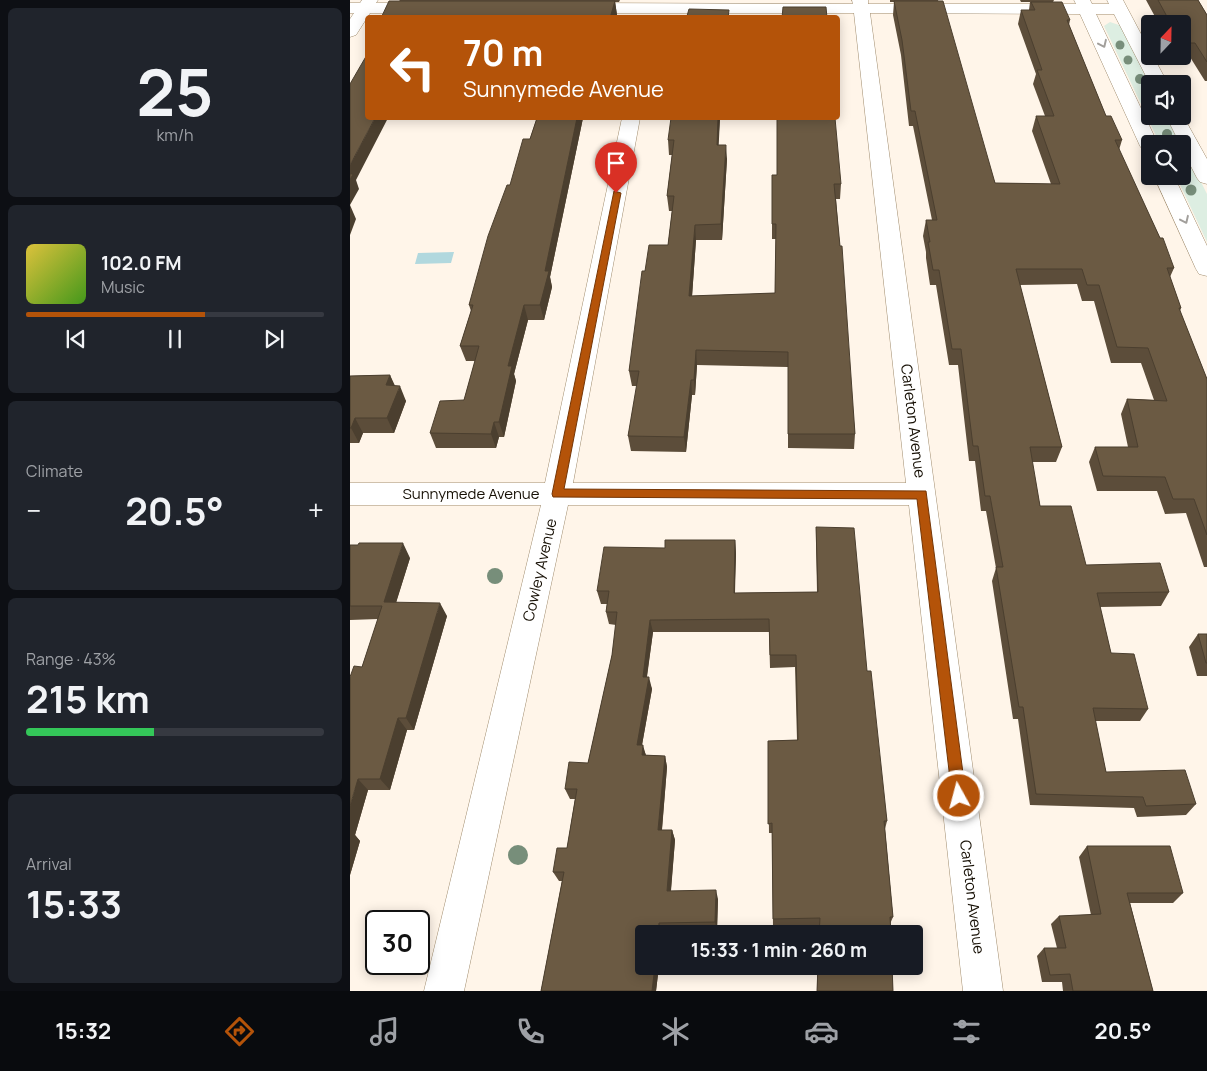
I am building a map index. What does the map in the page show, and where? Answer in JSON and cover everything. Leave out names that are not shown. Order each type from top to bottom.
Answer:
[{"type":"street","points":[[566,8],[860,4],[1118,4],[1154,75]]},
{"type":"street","name":"Carleton Avenue","points":[[860,4],[983,991]]},
{"type":"street","points":[[1084,4],[1145,135]]},
{"type":"street","points":[[350,32],[362,5],[440,8]]},
{"type":"street","name":"Cowley Avenue","points":[[444,991],[558,494],[631,120]]},
{"type":"street","points":[[1180,125],[1207,178]]},
{"type":"street","points":[[1168,185],[1207,269]]},
{"type":"street","name":"Sunnymede Avenue","points":[[350,494],[922,494]]},
{"type":"green space","points":[[1110,22],[1122,26],[1146,75],[1141,75],[1141,104],[1104,26]]},
{"type":"green space","points":[[1151,125],[1172,125],[1178,135],[1156,135]]},
{"type":"green space","points":[[1191,162],[1207,194],[1207,242],[1180,185],[1191,185]]},
{"type":"water","points":[[454,252],[451,263],[415,264],[418,253]]},
{"type":"building","points":[[1158,0],[1198,0],[1207,15],[1207,62],[1195,43],[1191,43],[1191,15],[1166,15]]},
{"type":"building","points":[[389,1],[615,1],[611,15],[382,15]]},
{"type":"building","points":[[894,1],[943,1],[995,183],[1060,184],[1036,116],[1054,116],[1037,70],[1042,70],[1021,10],[1035,10],[1031,2],[1062,2],[1070,20],[1067,20],[1106,116],[1111,116],[1122,140],[1115,140],[1160,238],[1163,238],[1174,268],[1167,268],[1181,308],[1179,308],[1207,379],[1207,535],[1194,499],[1173,499],[1165,477],[1103,476],[1095,447],[1138,447],[1127,399],[1167,401],[1148,348],[1117,347],[1099,285],[1087,285],[1082,269],[1016,269],[1062,447],[1030,447],[1040,506],[1071,506],[1086,565],[1160,563],[1169,592],[1097,593],[1111,653],[1134,654],[1148,709],[1093,708],[1106,772],[1185,770],[1196,804],[1146,806],[1143,797],[1036,794],[1023,707],[1019,707],[996,567],[1003,567],[990,496],[985,496],[978,446],[973,446],[961,349],[952,349],[939,270],[933,270],[926,220],[937,220],[915,111],[911,111],[902,40]]},
{"type":"building","points":[[783,7],[826,7],[827,15],[782,15]]},
{"type":"building","points":[[689,9],[729,10],[728,15],[687,15]]},
{"type":"building","points":[[365,58],[365,120],[374,120],[350,165],[350,84]]},
{"type":"building","points":[[536,120],[577,120],[545,271],[549,271],[540,305],[524,305],[508,366],[512,366],[499,422],[494,422],[491,434],[430,433],[440,401],[464,400],[479,346],[460,346],[473,305],[469,305],[488,236],[507,185],[510,185],[523,139],[530,139]]},
{"type":"building","points":[[671,120],[718,120],[717,145],[726,145],[721,224],[695,225],[689,296],[775,293],[776,224],[772,224],[772,175],[777,175],[777,120],[835,120],[841,184],[834,184],[840,246],[842,246],[855,434],[788,434],[788,352],[696,350],[694,380],[691,380],[684,437],[628,436],[639,371],[629,371],[642,271],[645,271],[649,245],[668,245],[674,196],[667,196],[674,140],[668,140]]},
{"type":"building","points":[[390,375],[386,385],[400,386],[387,418],[355,418],[350,428],[350,376]]},
{"type":"building","points":[[816,527],[854,528],[867,671],[871,671],[887,821],[884,821],[893,917],[890,917],[890,925],[820,925],[820,918],[773,919],[772,823],[768,824],[768,741],[798,740],[796,655],[770,655],[769,619],[650,620],[643,677],[649,677],[637,745],[643,745],[642,755],[665,756],[658,830],[672,830],[667,891],[716,890],[715,922],[635,925],[635,975],[654,975],[652,991],[541,991],[564,872],[553,872],[557,848],[567,848],[577,789],[565,789],[569,762],[588,763],[612,655],[617,612],[606,612],[609,591],[597,591],[604,547],[665,548],[665,540],[735,540],[734,593],[818,592]]},
{"type":"building","points":[[359,543],[403,543],[384,602],[440,603],[406,718],[398,718],[380,779],[358,779],[350,806],[350,677],[354,666],[362,667],[382,606],[350,606],[350,545],[358,545]]},
{"type":"building","points":[[1198,634],[1207,634],[1207,663],[1206,663]]},
{"type":"building","points":[[1087,846],[1170,846],[1183,893],[1127,893],[1153,991],[1073,991],[1070,974],[1050,975],[1044,948],[1066,948],[1059,916],[1101,914]]},
{"type":"building","points":[[818,975],[892,975],[893,991],[817,991]]},
{"type":"route","points":[[616,193],[558,494],[922,494],[959,796]]}]
